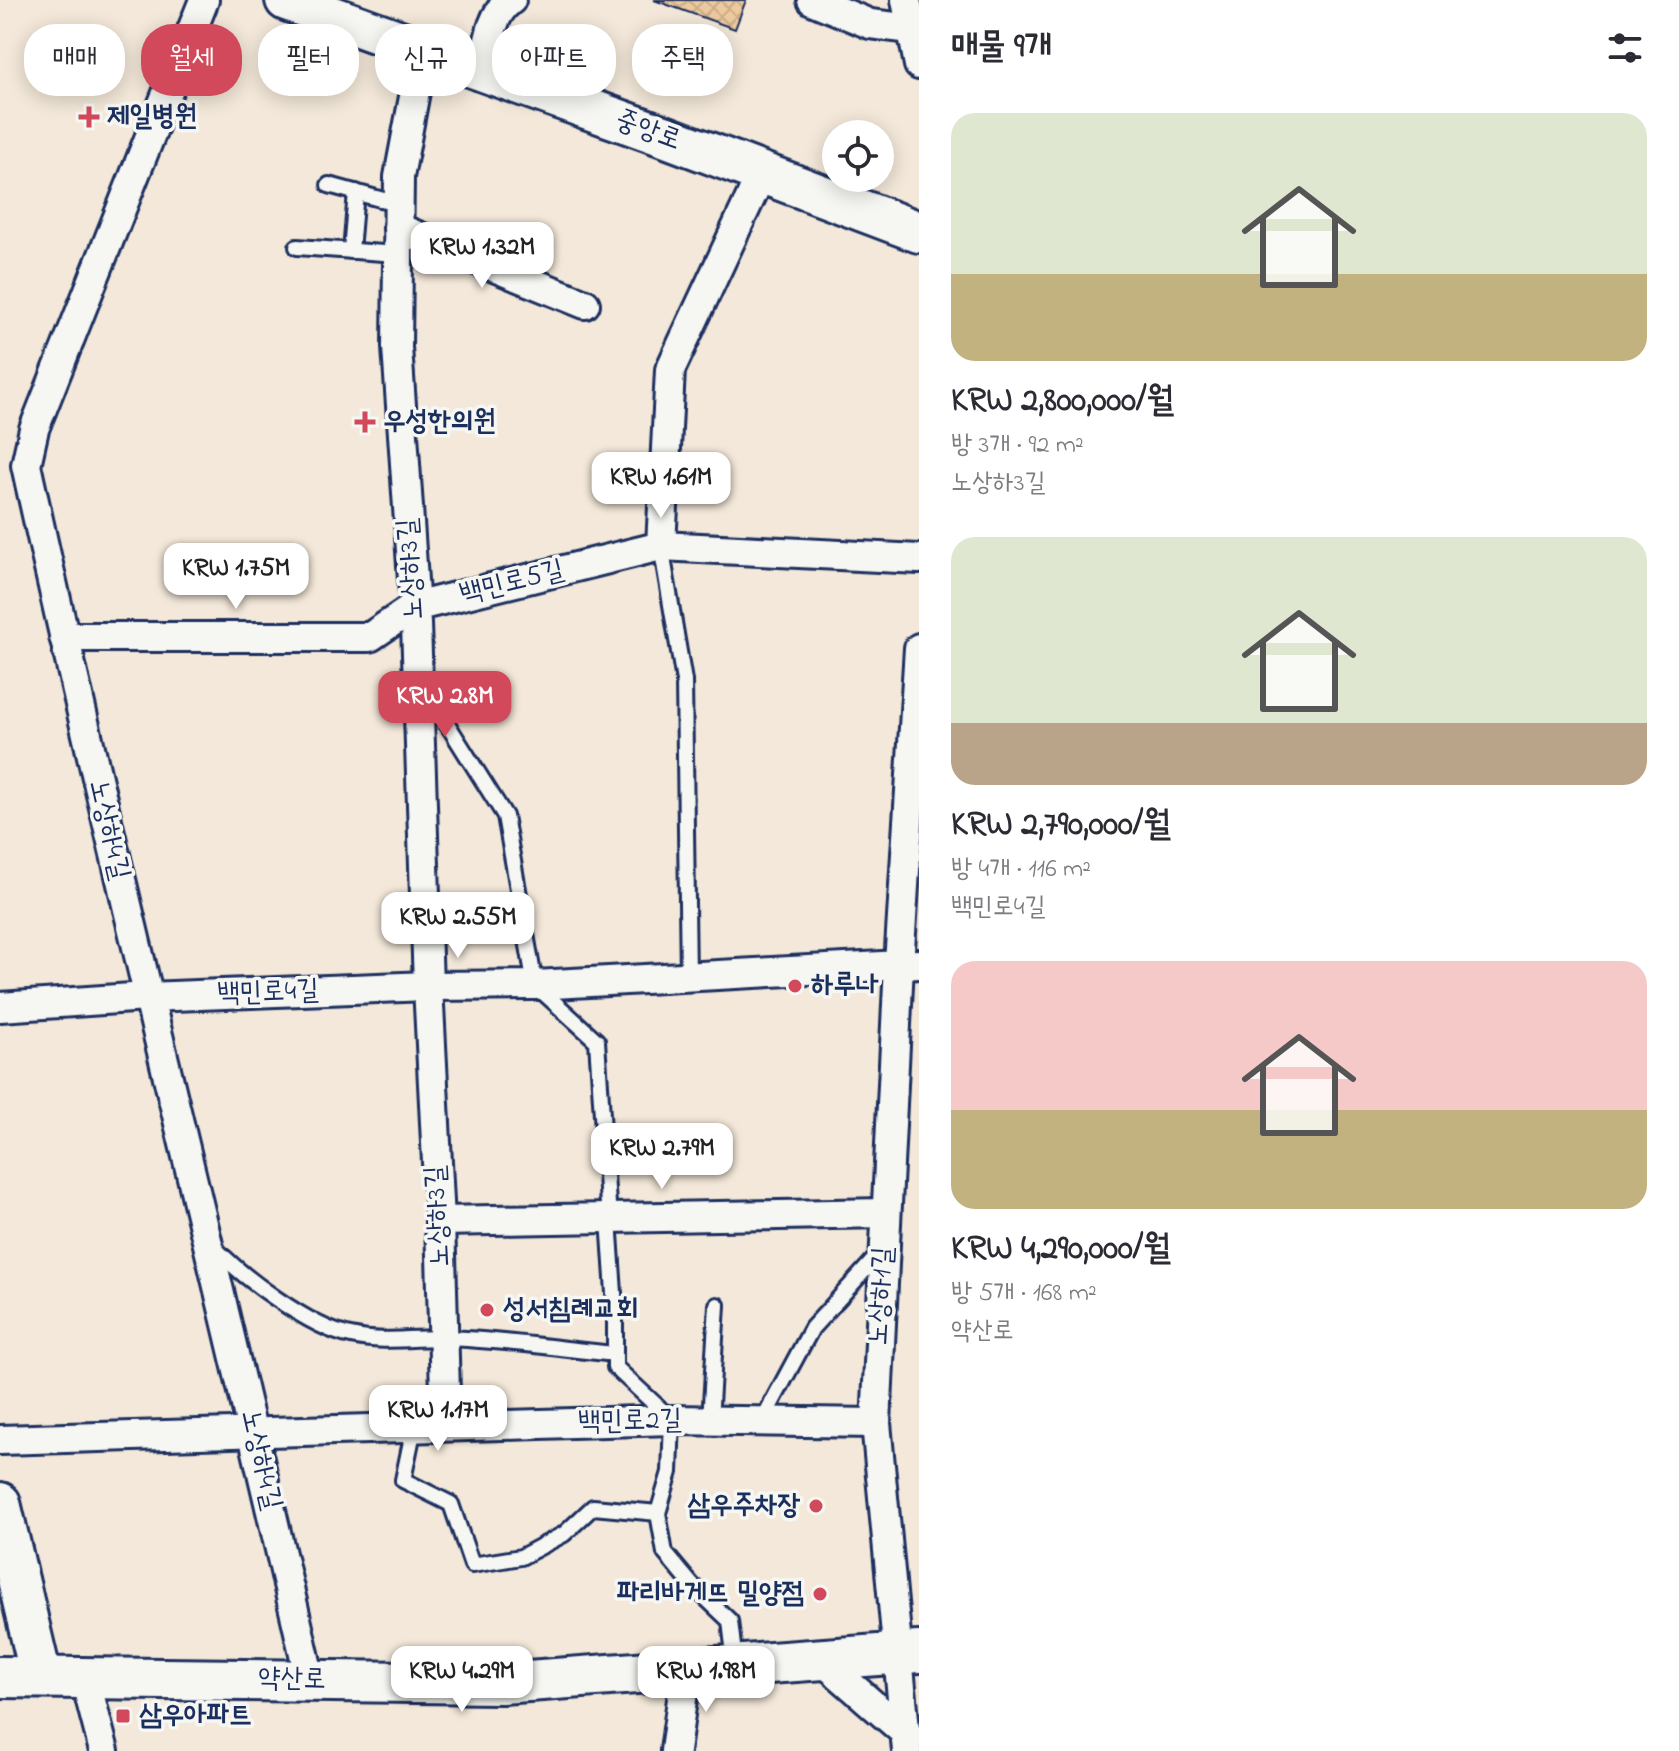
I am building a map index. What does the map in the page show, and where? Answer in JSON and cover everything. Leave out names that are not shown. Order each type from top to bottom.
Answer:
[{"type":"street","name":"노상하4길","points":[[204,0],[34,429],[26,465],[147,997],[254,1432],[310,1680]]},
{"type":"street","name":"중앙로","points":[[286,0],[375,32]]},
{"type":"street","points":[[483,71],[492,30],[502,6],[511,0]]},
{"type":"street","points":[[812,0],[870,24],[912,29]]},
{"type":"street","points":[[906,0],[919,65]]},
{"type":"street","name":"중앙로","points":[[476,68],[919,232]]},
{"type":"street","name":"노상하3길","points":[[414,96],[399,177],[397,347],[414,607],[446,1426]]},
{"type":"street","points":[[661,546],[670,370],[762,173]]},
{"type":"street","points":[[398,229],[585,304]]},
{"type":"street","name":"백민로5길","points":[[64,637],[370,637],[414,607],[661,546],[919,559]]},
{"type":"street","name":"노상하1길","points":[[910,1743],[908,1654],[876,1423],[886,1213],[909,965],[919,648]]},
{"type":"street","name":"백민로4길","points":[[0,1007],[147,997],[535,985],[909,965]]},
{"type":"street","points":[[440,1221],[886,1213]]},
{"type":"street","name":"백민로2길","points":[[0,1440],[672,1420],[876,1423]]},
{"type":"street","points":[[0,1503],[41,1677]]},
{"type":"street","name":"약산로","points":[[0,1677],[501,1683],[908,1654]]},
{"type":"street","points":[[823,1661],[910,1743]]},
{"type":"street","points":[[675,1751],[686,1670]]},
{"type":"street","points":[[85,1678],[104,1751]]},
{"type":"lane","points":[[297,247],[351,251],[398,229],[356,192],[329,185]]},
{"type":"lane","points":[[351,251],[356,192]]},
{"type":"lane","points":[[661,546],[684,681],[688,977]]},
{"type":"lane","points":[[417,677],[505,816],[535,985],[597,1041],[610,1218],[615,1367],[672,1420],[670,1472],[658,1513],[665,1553],[691,1584],[730,1621],[736,1667]]},
{"type":"lane","points":[[207,1239],[249,1278],[315,1322],[350,1336],[400,1340],[443,1338],[615,1354]]},
{"type":"lane","points":[[762,1421],[812,1328],[884,1249]]},
{"type":"lane","points":[[710,1421],[717,1305]]},
{"type":"lane","points":[[414,1427],[403,1480],[451,1504],[472,1565],[521,1557],[564,1534],[593,1507],[658,1513]]},
{"type":"building","points":[[654,0],[746,0],[735,29],[733,24],[721,24]]},
{"type":"place","name":"제일병원","points":[[89,117]]},
{"type":"place","name":"우성한의원","points":[[365,422]]},
{"type":"place","name":"하루나","points":[[795,986]]},
{"type":"place","name":"성서침례교회","points":[[487,1310]]},
{"type":"place","name":"삼우주차장","points":[[816,1506]]},
{"type":"place","name":"파리바게뜨 밀양점","points":[[820,1594]]},
{"type":"place","name":"삼우아파트","points":[[123,1716]]}]
